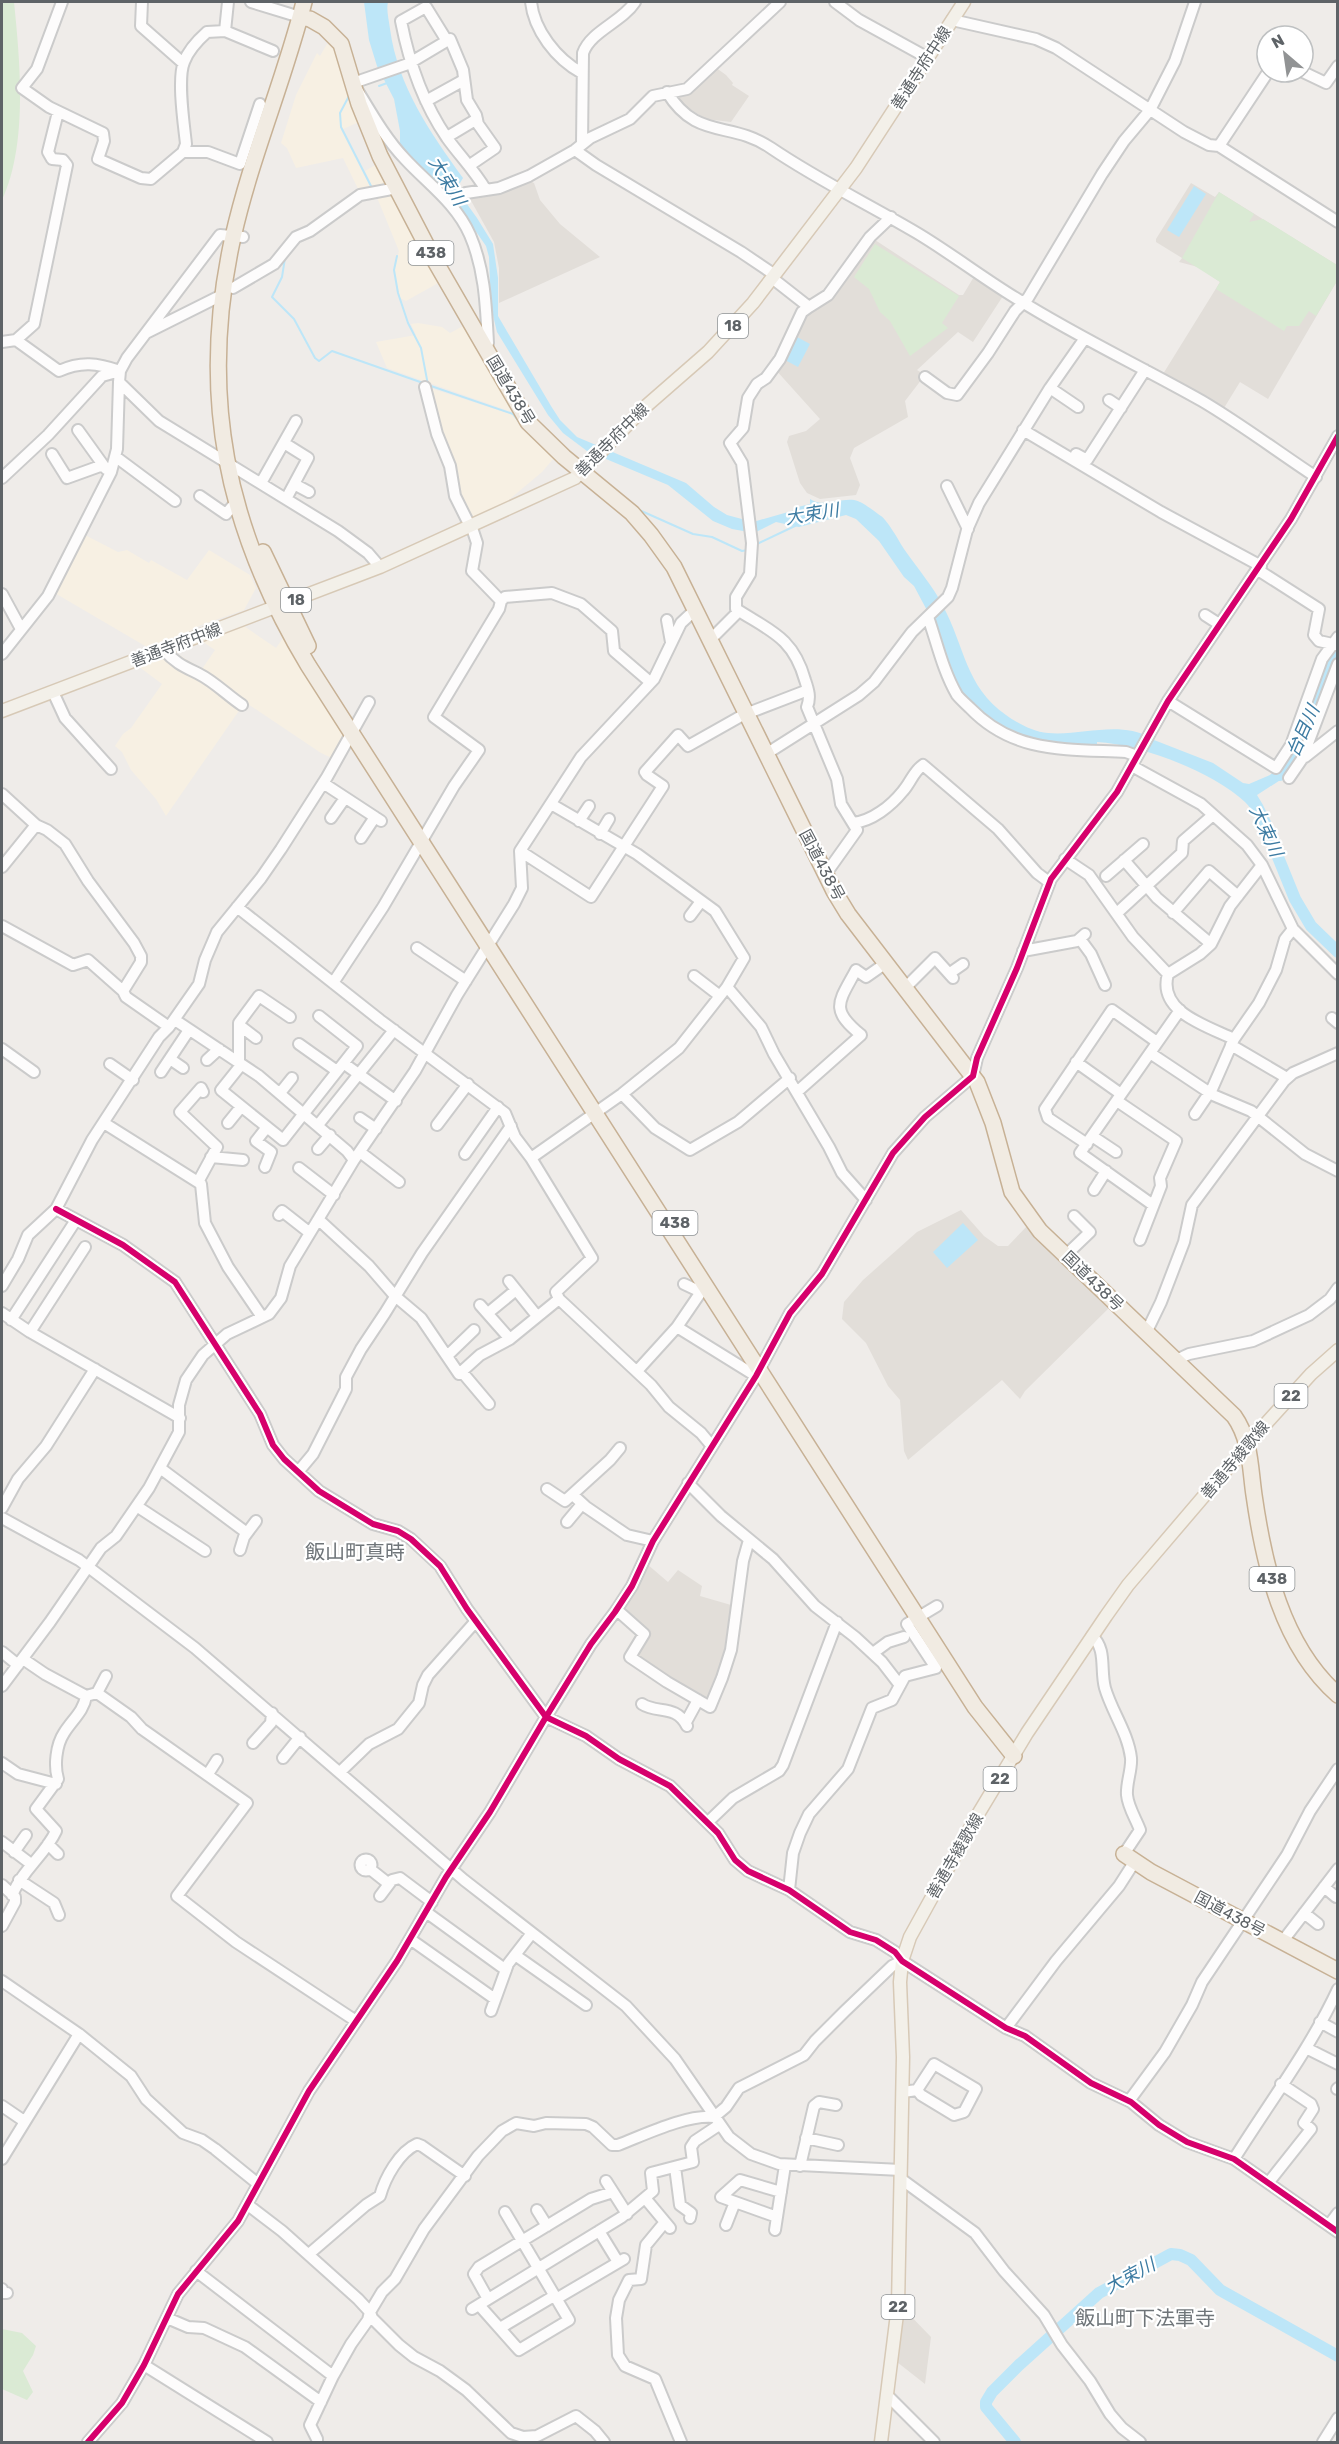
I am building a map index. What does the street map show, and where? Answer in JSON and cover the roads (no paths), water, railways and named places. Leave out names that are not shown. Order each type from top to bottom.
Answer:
[{"type":"highway","name":"438","points":[[304,2],[305,18]]},
{"type":"highway","name":"438","points":[[314,2],[305,18],[261,136],[218,338],[219,398],[233,468],[236,502],[255,561],[281,606],[308,665],[353,727],[598,1111],[759,1369]]},
{"type":"highway","name":"国道438号","points":[[305,18],[330,32],[341,44],[373,141],[528,422],[617,499],[651,535],[674,567],[825,875],[848,914],[973,1076],[990,1113],[1012,1192],[1040,1231],[1234,1416],[1244,1431],[1259,1521],[1282,1613],[1304,1656],[1319,1676],[1338,1695]]},
{"type":"highway","name":"438","points":[[233,468],[281,606]]},
{"type":"highway","name":"438","points":[[598,1111],[703,1289],[926,1612],[975,1707],[1016,1752]]},
{"type":"highway","name":"国道438号","points":[[1129,1858],[1338,1971]]},
{"type":"main road","name":"善通寺府中線","points":[[2,711],[380,567],[568,483],[596,458],[652,400],[708,352],[753,303],[840,189],[964,2]]},
{"type":"main road","name":"善通寺綾歌線","points":[[881,2442],[898,2306],[903,2092],[900,1983],[902,1961],[910,1937],[1016,1752],[1092,1636],[1128,1586],[1304,1381],[1338,1350]]},
{"type":"street","points":[[62,2],[37,69],[22,88],[58,112],[103,133],[104,141],[98,159],[141,178],[152,179],[183,152],[186,144],[183,63],[200,38],[207,32],[225,31],[273,51]]},
{"type":"street","points":[[142,2],[141,26],[183,63]]},
{"type":"street","points":[[225,31],[228,2]]},
{"type":"street","points":[[251,2],[264,3],[305,18]]},
{"type":"street","points":[[531,2],[533,15],[554,50],[574,69],[582,73]]},
{"type":"street","points":[[635,2],[624,15],[585,47],[579,147],[596,165],[741,252],[809,307]]},
{"type":"street","points":[[452,202],[466,193],[499,188],[529,176],[579,147],[590,138],[630,119],[653,96],[687,89],[780,2]]},
{"type":"street","points":[[835,2],[859,20],[928,58]]},
{"type":"street","points":[[925,377],[947,393],[957,395],[1015,311],[1024,303],[1047,269],[1102,174],[1124,141],[1150,110],[1175,61],[1195,2]]},
{"type":"street","points":[[447,41],[428,4],[401,21],[409,63],[426,101],[447,137],[470,165],[486,190]]},
{"type":"street","points":[[952,20],[1036,39],[1056,48],[1184,132],[1209,145],[1219,146],[1338,222]]},
{"type":"street","points":[[470,165],[495,148],[467,100],[463,70],[450,39],[409,63],[353,83],[385,134],[405,159],[452,202],[470,236],[484,280],[488,343],[486,348]]},
{"type":"street","points":[[1315,78],[1326,83],[1338,66]]},
{"type":"street","points":[[426,101],[464,80]]},
{"type":"street","points":[[1219,146],[1260,84]]},
{"type":"street","points":[[668,92],[679,110],[690,119],[699,124],[753,137],[804,171],[891,217],[937,245],[1024,303],[1242,426],[1316,477]]},
{"type":"street","points":[[183,152],[208,152],[240,164],[261,136],[260,104]]},
{"type":"street","points":[[2,342],[16,339],[34,324],[67,165],[63,160],[51,159],[48,152],[58,112]]},
{"type":"street","points":[[447,137],[477,119]]},
{"type":"street","points":[[146,333],[228,292],[274,264],[296,237],[310,231],[360,195],[397,188]]},
{"type":"street","points":[[825,875],[857,830],[841,804],[837,779],[813,725],[807,707],[808,690],[801,664],[793,650],[771,630],[736,609],[736,597],[750,574],[752,543],[741,463],[730,443],[743,428],[748,398],[757,384],[774,368],[802,312],[828,294],[870,237],[891,217]]},
{"type":"street","points":[[2,654],[48,596],[107,470],[116,457],[119,429],[119,376],[146,333],[220,235],[238,236]]},
{"type":"street","points":[[766,754],[860,695],[874,682],[912,632],[948,597],[968,529],[979,503],[1050,387],[1085,338]]},
{"type":"street","points":[[16,339],[59,371],[72,365],[88,363],[119,376],[159,421],[338,531],[368,554],[380,567]]},
{"type":"street","points":[[1076,454],[1087,460],[1145,370]]},
{"type":"street","points":[[2,478],[48,435],[102,376],[119,376]]},
{"type":"street","points":[[425,387],[437,434],[450,466],[454,496],[471,526],[477,543],[472,571],[501,601]]},
{"type":"street","points":[[1050,387],[1078,407]]},
{"type":"street","points":[[1109,400],[1121,408]]},
{"type":"street","points":[[261,483],[296,427]]},
{"type":"street","points":[[1093,428],[1104,435]]},
{"type":"street","points":[[78,430],[107,470]]},
{"type":"street","points":[[1023,430],[1260,568],[1319,609],[1314,635],[1319,641],[1336,643]]},
{"type":"street","points":[[88,2442],[122,2403],[144,2365],[178,2294],[248,2205],[257,2183],[309,2091],[382,1984],[501,1794],[591,1644],[632,1586],[653,1541],[759,1369],[790,1313],[822,1274],[893,1153],[925,1117],[973,1076],[977,1058],[1023,951],[1049,882],[1105,810],[1167,701],[1260,568],[1316,477],[1338,436]]},
{"type":"street","points":[[284,443],[308,458],[286,499]]},
{"type":"street","points":[[52,454],[67,478],[107,470]]},
{"type":"street","points":[[116,457],[175,501]]},
{"type":"street","points":[[294,484],[309,492]]},
{"type":"street","points":[[948,486],[968,529]]},
{"type":"street","points":[[200,496],[225,514],[236,502]]},
{"type":"street","points":[[333,983],[383,907],[454,786],[479,750],[434,717],[499,609],[501,601],[506,597],[552,593],[581,604],[612,631],[614,651],[650,682]]},
{"type":"street","points":[[2,594],[21,629]]},
{"type":"street","points":[[2,1686],[101,1548],[116,1536],[138,1507],[179,1432],[179,1405],[186,1380],[203,1355],[227,1334],[269,1314],[281,1298],[290,1266],[357,1156],[396,1101],[522,888],[520,851],[592,744],[650,682],[661,666],[681,623],[695,610]]},
{"type":"street","points":[[710,640],[739,611]]},
{"type":"street","points":[[1205,615],[1219,624]]},
{"type":"street","points":[[929,616],[948,676],[959,697],[994,729],[1018,741],[1039,747],[1126,752],[1136,758],[1213,815],[1248,845],[1262,865],[1293,929],[1338,974]]},
{"type":"street","points":[[667,620],[671,642]]},
{"type":"street","points":[[1287,769],[1291,745],[1322,659],[1336,643]]},
{"type":"street","points":[[164,650],[172,660],[187,670],[200,674],[242,705]]},
{"type":"street","points":[[1302,759],[1338,664]]},
{"type":"street","points":[[520,851],[591,897],[663,786],[645,772],[678,735],[688,746],[721,725],[808,690]]},
{"type":"street","points":[[53,692],[65,718],[111,770]]},
{"type":"street","points":[[1167,701],[1276,768],[1287,769],[1338,731]]},
{"type":"street","points":[[2,1286],[6,1269],[28,1235],[56,1209],[104,1122],[159,1037],[172,1023],[199,984],[205,960],[217,932],[261,878],[323,783],[369,702]]},
{"type":"street","points":[[853,823],[863,822],[877,815],[904,791],[911,776],[923,765],[998,829],[1037,873],[1049,882]]},
{"type":"street","points":[[323,783],[378,819],[361,838]]},
{"type":"street","points":[[2,794],[36,825],[47,830],[65,844],[141,956],[141,962],[123,991]]},
{"type":"street","points":[[331,818],[345,798]]},
{"type":"street","points":[[531,1158],[622,1094],[679,1048],[723,992],[744,958],[715,911],[637,854],[551,804]]},
{"type":"street","points":[[579,821],[589,806]]},
{"type":"street","points":[[1118,913],[1182,853],[1183,841],[1213,815]]},
{"type":"street","points":[[600,834],[609,819]]},
{"type":"street","points":[[2,867],[36,825]]},
{"type":"street","points":[[1106,876],[1143,843]]},
{"type":"street","points":[[1065,859],[1089,875],[1133,937],[1168,974]]},
{"type":"street","points":[[1124,860],[1173,913],[1211,944]]},
{"type":"street","points":[[1262,865],[1238,896],[1211,944],[1200,954],[1168,974],[1164,985],[1171,1004],[1180,1011],[1287,1078]]},
{"type":"street","points":[[1173,913],[1209,871],[1238,896]]},
{"type":"street","points":[[693,894],[690,897],[710,913],[717,926]]},
{"type":"street","points":[[690,916],[699,904]]},
{"type":"street","points":[[237,907],[394,1030],[505,1113],[515,1137],[531,1158],[592,1258],[556,1292],[559,1299],[637,1371],[669,1407],[701,1433],[711,1445]]},
{"type":"street","points":[[2,926],[73,965],[88,960],[123,991],[126,997],[189,1030],[219,1049],[280,1093],[357,1156],[389,1171],[399,1182]]},
{"type":"street","points":[[1196,1114],[1210,1092],[1232,1042],[1259,1002],[1276,970],[1285,939],[1293,929]]},
{"type":"street","points":[[1023,951],[1082,936],[1105,985]]},
{"type":"street","points":[[417,948],[466,981]]},
{"type":"street","points":[[905,988],[935,958],[951,976],[963,964]]},
{"type":"street","points":[[798,1091],[861,1035],[839,1010],[838,1003],[856,970],[866,977],[886,963]]},
{"type":"street","points":[[694,976],[723,992],[754,1017],[798,1091],[842,1173],[866,1200]]},
{"type":"street","points":[[290,1017],[255,994],[238,1025],[240,1064],[221,1090],[282,1140],[357,1046],[319,1016]]},
{"type":"street","points":[[1116,1152],[1048,1118],[1045,1109],[1112,1010],[1157,1042]]},
{"type":"street","points":[[1153,1204],[1080,1153],[1180,1011]]},
{"type":"street","points":[[238,1025],[256,1038]]},
{"type":"street","points":[[161,1072],[189,1030]]},
{"type":"street","points":[[318,1125],[394,1030]]},
{"type":"street","points":[[299,1044],[341,1068],[359,1074],[396,1101]]},
{"type":"street","points":[[2,1049],[34,1072]]},
{"type":"street","points":[[207,1060],[219,1049]]},
{"type":"street","points":[[1150,1053],[1210,1092],[1258,1115],[1305,1154],[1338,1171]]},
{"type":"street","points":[[1146,1332],[1161,1302],[1184,1242],[1192,1206],[1287,1078],[1293,1073],[1338,1053]]},
{"type":"street","points":[[170,1059],[183,1068]]},
{"type":"street","points":[[1076,1062],[1176,1141],[1160,1178],[1161,1186],[1140,1240]]},
{"type":"street","points":[[110,1064],[133,1080]]},
{"type":"street","points":[[280,1093],[292,1078]]},
{"type":"street","points":[[622,1094],[655,1128],[690,1150],[738,1122],[790,1078]]},
{"type":"street","points":[[437,1125],[468,1084]]},
{"type":"street","points":[[198,1182],[217,1147],[180,1112],[201,1088],[203,1092]]},
{"type":"street","points":[[228,1123],[242,1107]]},
{"type":"street","points":[[465,1154],[498,1107]]},
{"type":"street","points":[[360,1118],[376,1129]]},
{"type":"street","points":[[104,1122],[201,1184],[205,1223],[228,1267],[262,1317]]},
{"type":"street","points":[[298,1472],[313,1454],[346,1389],[346,1377],[351,1366],[428,1244],[511,1126]]},
{"type":"street","points":[[265,1167],[271,1152],[256,1141],[267,1127]]},
{"type":"street","points":[[318,1149],[330,1135]]},
{"type":"street","points":[[211,1157],[243,1160]]},
{"type":"street","points":[[299,1168],[334,1195]]},
{"type":"street","points":[[1094,1190],[1106,1171]]},
{"type":"street","points":[[56,1209],[123,1245],[176,1282],[260,1414],[273,1445],[319,1491],[373,1524],[398,1531],[411,1539],[440,1566],[476,1621],[546,1717],[586,1736],[619,1759],[659,1779],[682,1795],[718,1833],[740,1866],[757,1877],[789,1890],[850,1932],[876,1940],[895,1952],[902,1961],[1006,2028],[1025,2037],[1091,2083],[1129,2101],[1159,2125],[1187,2142],[1234,2159],[1333,2229],[1338,2213]]},
{"type":"street","points":[[279,1215],[282,1211],[310,1233]]},
{"type":"street","points":[[1066,1255],[1090,1232],[1074,1216]]},
{"type":"street","points":[[76,1220],[6,1317],[180,1418]]},
{"type":"street","points":[[318,1220],[369,1266],[395,1296],[421,1318],[459,1374],[480,1355],[510,1339],[559,1299]]},
{"type":"street","points":[[30,1332],[85,1247]]},
{"type":"street","points":[[637,1371],[677,1327],[703,1289],[684,1284]]},
{"type":"street","points":[[510,1339],[484,1309],[512,1286],[537,1316]]},
{"type":"street","points":[[1174,1361],[1189,1354],[1253,1341],[1309,1315],[1330,1299],[1338,1288]]},
{"type":"street","points":[[677,1327],[759,1369]]},
{"type":"street","points":[[447,1356],[474,1330]]},
{"type":"street","points":[[2,1508],[18,1479],[46,1446],[95,1369]]},
{"type":"street","points":[[462,1372],[489,1404]]},
{"type":"street","points":[[547,1489],[565,1501],[620,1448]]},
{"type":"street","points":[[160,1468],[247,1533]]},
{"type":"street","points":[[688,1483],[721,1516],[773,1559],[815,1606],[873,1653],[899,1684]]},
{"type":"street","points":[[573,1495],[627,1535],[653,1541]]},
{"type":"street","points":[[567,1522],[582,1503]]},
{"type":"street","points":[[138,1507],[205,1551]]},
{"type":"street","points":[[2,1518],[88,1566],[195,1648],[452,1869],[626,2006],[675,2059],[717,2121],[739,2147],[764,2161],[785,2165],[901,2175],[975,2233],[1004,2271],[1044,2314],[1055,2334],[1090,2381],[1110,2414],[1123,2429],[1140,2442]]},
{"type":"street","points":[[240,1550],[247,1533],[256,1521]]},
{"type":"street","points":[[617,1610],[644,1634],[630,1657],[710,1707],[731,1650],[743,1561],[749,1540]]},
{"type":"street","points":[[789,1890],[793,1853],[800,1833],[809,1814],[848,1769],[872,1708],[892,1700],[905,1676],[917,1671],[936,1668],[907,1624],[926,1612]]},
{"type":"street","points":[[340,1772],[369,1743],[398,1729],[419,1703],[423,1684],[428,1675],[476,1621]]},
{"type":"street","points":[[708,1822],[733,1798],[779,1771],[783,1765],[837,1622]]},
{"type":"street","points":[[873,1653],[888,1642],[904,1636]]},
{"type":"street","points":[[1006,2028],[1056,1961],[1119,1886],[1140,1830],[1127,1794],[1131,1760],[1128,1745],[1105,1688],[1099,1642],[1092,1636]]},
{"type":"street","points":[[2,1653],[91,1694],[131,1717],[142,1729],[247,1803],[177,1896],[236,1942],[356,2021]]},
{"type":"street","points":[[12,1895],[19,1880],[56,1831],[36,1809],[58,1779],[54,1769],[62,1736],[106,1676]]},
{"type":"street","points":[[642,1704],[649,1709],[668,1709],[686,1724],[698,1700]]},
{"type":"street","points":[[253,1743],[271,1723],[272,1713]]},
{"type":"street","points":[[283,1758],[300,1737]]},
{"type":"street","points":[[208,1774],[218,1760]]},
{"type":"street","points":[[2,1763],[18,1774],[56,1784]]},
{"type":"street","points":[[1129,2101],[1164,2052],[1192,2005],[1202,1982],[1287,1855],[1310,1811],[1338,1769]]},
{"type":"street","points":[[14,1852],[26,1835]]},
{"type":"street","points":[[2,1842],[31,1864]]},
{"type":"street","points":[[48,1844],[58,1854]]},
{"type":"street","points":[[370,1869],[389,1884]]},
{"type":"street","points":[[1282,1942],[1338,1869]]},
{"type":"street","points":[[380,1896],[392,1880],[400,1878],[432,1902]]},
{"type":"street","points":[[19,1880],[54,1903],[59,1915]]},
{"type":"street","points":[[2,1885],[12,1895],[15,1902],[2,1926]]},
{"type":"street","points":[[1324,1887],[1336,1897]]},
{"type":"street","points":[[426,1912],[506,1970]]},
{"type":"street","points":[[1304,1913],[1318,1924]]},
{"type":"street","points":[[490,2011],[514,1955],[532,1933]]},
{"type":"street","points":[[410,1939],[495,1999]]},
{"type":"street","points":[[514,1955],[586,2005]]},
{"type":"street","points":[[480,2304],[627,2214],[653,2191],[651,2173],[693,2162],[691,2147],[717,2121],[739,2088],[804,2055],[845,2011],[892,1966],[902,1961]]},
{"type":"street","points":[[2,1981],[79,2034],[131,2076],[147,2099],[183,2133],[202,2140],[216,2149],[257,2183]]},
{"type":"street","points":[[1234,2159],[1306,2048],[1336,1994]]},
{"type":"street","points":[[1320,2022],[1338,2032]]},
{"type":"street","points":[[2,2159],[79,2034]]},
{"type":"street","points":[[1306,2048],[1338,2064]]},
{"type":"street","points":[[903,2092],[917,2090],[934,2064],[976,2089],[964,2112],[954,2115],[921,2096],[917,2090]]},
{"type":"street","points":[[1269,2182],[1311,2129],[1304,2123],[1313,2109],[1311,2104],[1281,2084]]},
{"type":"street","points":[[800,2166],[814,2106],[819,2102],[836,2104]]},
{"type":"street","points":[[2,2106],[24,2121]]},
{"type":"street","points":[[317,2442],[310,2425],[333,2376],[368,2320],[382,2292],[395,2279],[424,2229],[478,2156],[509,2126],[516,2123],[534,2126],[546,2123],[586,2124],[593,2127],[612,2145],[618,2145],[676,2123],[706,2116],[717,2121]]},
{"type":"street","points":[[806,2138],[838,2145]]},
{"type":"street","points":[[309,2254],[366,2205],[380,2196],[384,2184],[409,2148],[417,2144],[465,2176]]},
{"type":"street","points":[[775,2230],[785,2165]]},
{"type":"street","points":[[675,2167],[680,2205],[690,2213],[690,2218]]},
{"type":"street","points":[[777,2217],[721,2197],[740,2180],[781,2192]]},
{"type":"street","points":[[606,2181],[627,2214]]},
{"type":"street","points":[[505,2212],[522,2241],[538,2269],[569,2320],[519,2350],[480,2304],[474,2274],[479,2267],[522,2241],[547,2226],[591,2199],[613,2192]]},
{"type":"street","points":[[645,2198],[667,2225],[646,2245],[641,2279],[629,2280],[614,2310],[613,2341],[625,2366],[654,2379],[667,2418],[681,2442]]},
{"type":"street","points":[[726,2225],[735,2202]]},
{"type":"street","points":[[248,2205],[309,2254],[370,2312],[372,2318],[399,2345],[466,2390],[511,2433],[524,2437],[537,2436],[576,2416],[596,2431],[604,2442]]},
{"type":"street","points":[[537,2210],[547,2226]]},
{"type":"street","points":[[500,2328],[621,2260],[599,2231]]},
{"type":"street","points":[[196,2271],[333,2376]]},
{"type":"street","points":[[167,2318],[188,2327],[204,2328],[224,2336],[252,2352],[321,2402]]},
{"type":"street","points":[[144,2365],[267,2442]]},
{"type":"street","points":[[887,2395],[934,2442]]},
{"type":"street","points":[[1323,2442],[1338,2418]]},
{"type":"water","points":[[364,2],[388,2],[394,50],[408,90],[428,126],[463,178],[457,188],[459,193],[493,244],[498,278],[498,316],[560,420],[577,437],[686,483],[727,515],[753,522],[810,504],[810,499],[820,503],[854,500],[864,504],[887,522],[935,591],[974,679],[992,704],[1026,727],[1048,733],[1113,729],[1139,733],[1151,738],[1154,733],[1156,734],[1154,740],[1213,763],[1243,783],[1249,784],[1270,775],[1287,759],[1295,765],[1285,777],[1257,795],[1281,842],[1269,846],[1263,829],[1250,808],[1231,791],[1195,770],[1175,762],[1134,748],[1114,744],[1097,742],[1097,744],[1071,746],[1045,744],[1004,732],[961,694],[955,683],[938,631],[914,586],[904,577],[879,541],[856,519],[846,515],[799,527],[776,522],[754,533],[732,529],[713,521],[668,485],[587,451],[563,433],[548,415],[497,332],[491,307],[489,257],[486,246],[454,200],[409,159],[400,147],[400,131],[394,99],[377,66],[369,40]]},
{"type":"water","points":[[1194,186],[1206,194],[1179,237],[1167,230]]},
{"type":"water","points":[[797,337],[810,344],[798,367],[785,360]]},
{"type":"water","points":[[963,1223],[978,1240],[947,1268],[933,1252]]},
{"type":"waterway","points":[[379,86],[387,83]]},
{"type":"waterway","points":[[349,96],[340,113],[341,127],[372,188]]},
{"type":"waterway","points":[[397,256],[394,270],[398,293],[408,323],[421,348],[428,385]]},
{"type":"waterway","points":[[285,258],[282,277],[272,297],[294,319],[315,358],[319,361],[332,351],[423,383]]},
{"type":"waterway","points":[[428,385],[513,414],[532,437]]},
{"type":"waterway","points":[[637,509],[693,534],[712,537],[742,551],[748,550]]},
{"type":"waterway","points":[[757,544],[797,525]]},
{"type":"waterway","name":"台目川","points":[[1280,775],[1297,750],[1323,682],[1338,652]]},
{"type":"waterway","name":"大束川","points":[[1267,830],[1295,899],[1311,926],[1338,952]]},
{"type":"waterway","name":"大束川","points":[[1015,2442],[986,2407],[986,2402],[992,2392],[1099,2293],[1171,2254],[1191,2260],[1220,2290],[1338,2356]]},
{"type":"district","name":"飯山町真時","points":[[355,1552]]},
{"type":"district","name":"飯山町下法軍寺","points":[[1145,2318]]}]
